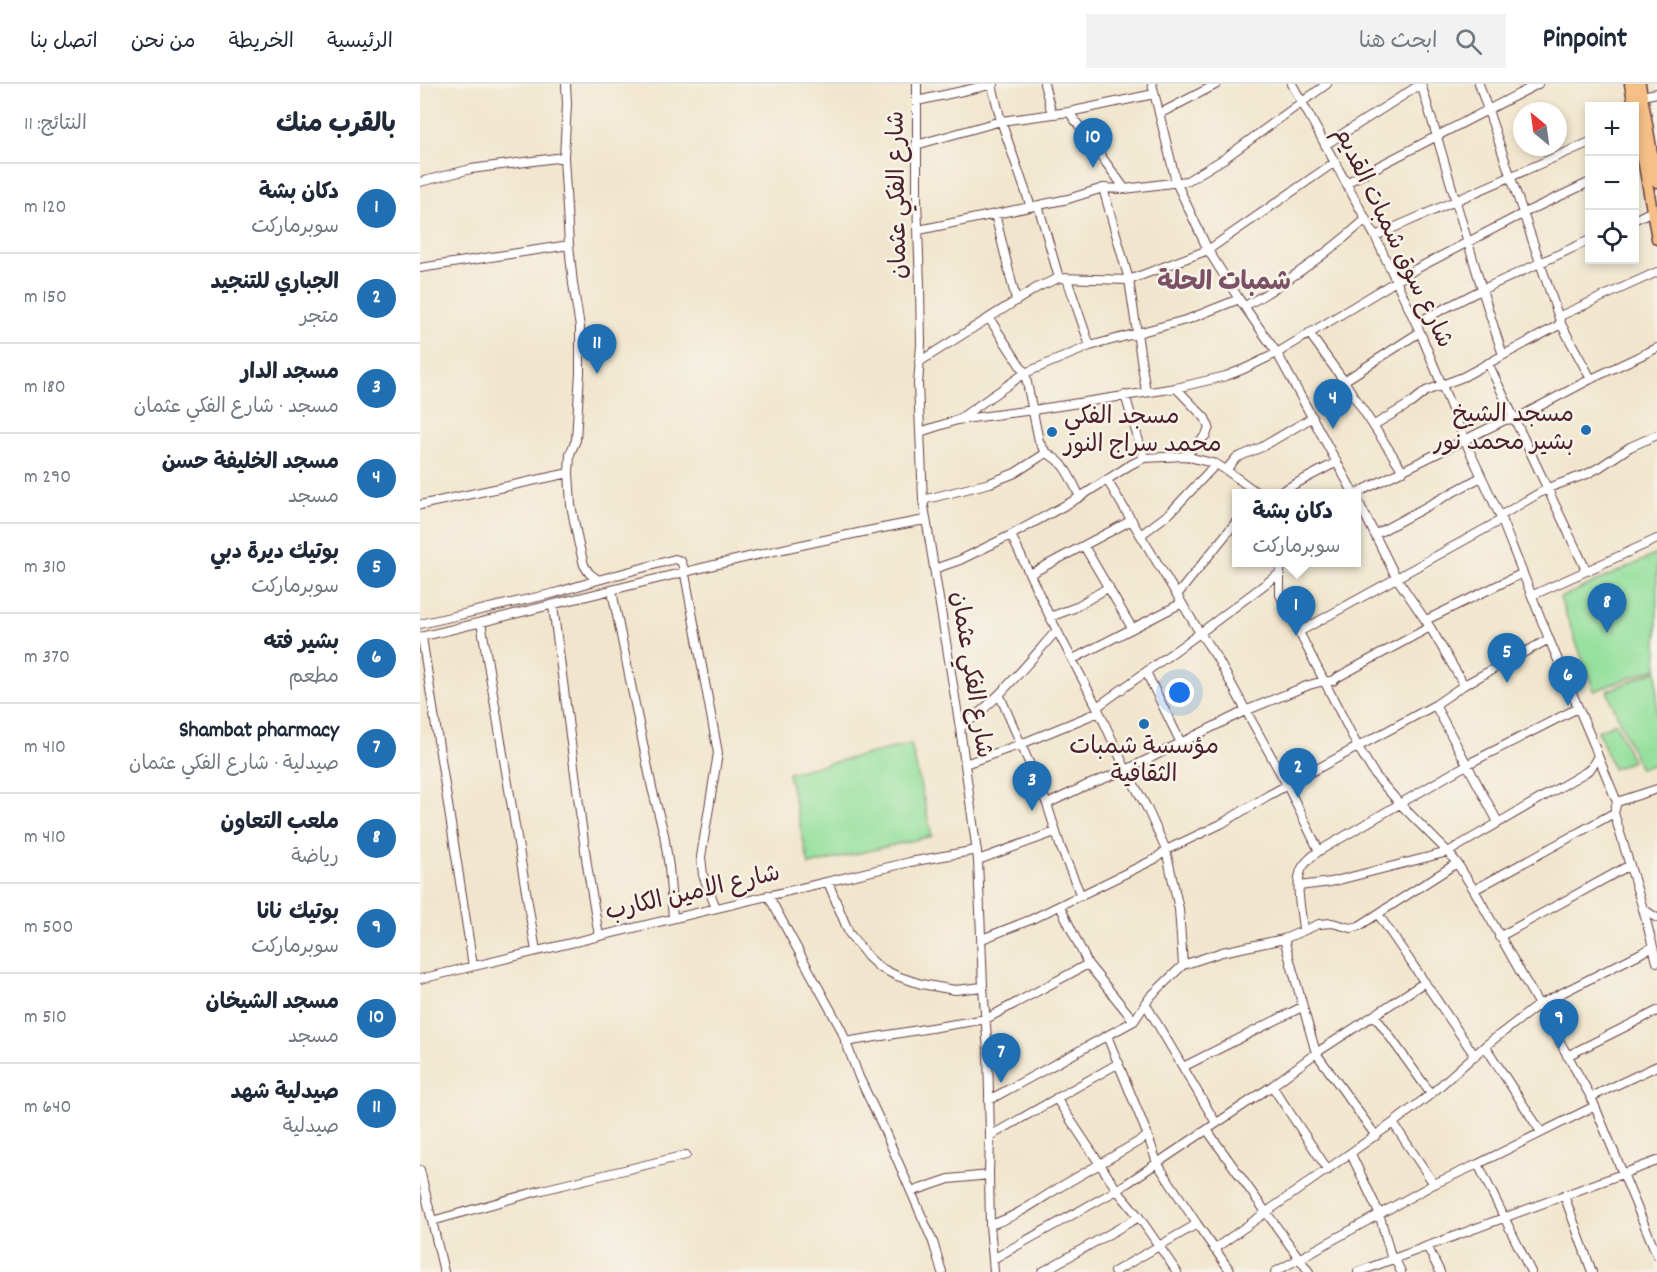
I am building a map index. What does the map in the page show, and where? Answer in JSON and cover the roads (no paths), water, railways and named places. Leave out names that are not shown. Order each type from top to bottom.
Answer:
[{"type":"highway","points":[[1630,84],[1633,102]]},
{"type":"highway","points":[[1640,84],[1657,182]]},
{"type":"highway","points":[[1639,163],[1657,239]]},
{"type":"street","points":[[566,84],[564,157],[569,245],[580,327],[576,440],[570,454],[569,473],[571,505],[584,565],[589,573],[598,580]]},
{"type":"street","name":"شارع الفكي عثمان","points":[[917,84],[916,145],[921,304],[918,384],[923,500],[960,728],[978,860],[988,1051],[990,1225],[994,1272]]},
{"type":"street","points":[[916,101],[993,84],[1001,121],[1090,346]]},
{"type":"street","points":[[1044,84],[1052,114]]},
{"type":"street","points":[[1152,84],[1176,182],[1208,250],[1277,353],[1352,489]]},
{"type":"street","points":[[1159,114],[1217,84]]},
{"type":"street","name":"شارع سوق شمبات القديم","points":[[1292,84],[1375,236],[1416,323],[1440,384],[1501,518],[1617,802]]},
{"type":"street","points":[[919,230],[1068,199],[1102,188],[1125,189],[1187,181],[1225,158],[1327,84]]},
{"type":"street","points":[[1325,145],[1421,84],[1481,290],[1503,355]]},
{"type":"street","points":[[1479,84],[1561,320],[1591,379]]},
{"type":"street","points":[[1346,183],[1538,84]]},
{"type":"street","points":[[1642,96],[1657,93]]},
{"type":"street","points":[[916,145],[1001,121],[1069,112],[1154,94]]},
{"type":"street","points":[[1069,112],[1125,189]]},
{"type":"street","points":[[1375,236],[1585,144]]},
{"type":"street","points":[[420,182],[471,169],[564,157]]},
{"type":"street","points":[[920,362],[1038,287],[1063,278],[1129,280],[1208,250],[1335,162]]},
{"type":"street","points":[[920,432],[957,420],[1146,393],[1226,376],[1277,353],[1396,280],[1524,213],[1585,184]]},
{"type":"street","points":[[1102,188],[1129,280],[1146,393]]},
{"type":"street","points":[[1639,217],[1652,212]]},
{"type":"street","points":[[995,214],[1016,300]]},
{"type":"street","points":[[957,420],[1025,373],[1090,346],[1189,319],[1274,290],[1323,255],[1365,219]]},
{"type":"street","points":[[1416,323],[1585,242]]},
{"type":"street","points":[[420,268],[569,245]]},
{"type":"street","points":[[1374,425],[1411,403],[1426,391],[1463,376],[1561,320],[1657,272]]},
{"type":"street","points":[[989,318],[1025,373],[1039,441],[1046,453],[1062,464],[1080,497]]},
{"type":"street","points":[[1344,381],[1420,332]]},
{"type":"street","points":[[1310,333],[1403,471]]},
{"type":"street","points":[[1361,492],[1657,348]]},
{"type":"street","points":[[1488,363],[1586,570]]},
{"type":"street","points":[[1176,388],[1205,418],[1209,427],[1206,435],[1185,456]]},
{"type":"street","points":[[1125,395],[1144,458]]},
{"type":"street","points":[[1226,470],[1236,458],[1262,447],[1313,417]]},
{"type":"street","points":[[1299,632],[1501,518],[1548,488],[1587,474],[1630,447],[1657,435]]},
{"type":"street","points":[[923,500],[990,483],[1015,473],[1046,453]]},
{"type":"street","points":[[934,568],[960,560],[1011,535],[1144,458],[1185,456],[1216,464],[1253,489]]},
{"type":"street","points":[[1286,489],[1337,462]]},
{"type":"street","points":[[1142,534],[1170,513],[1216,464]]},
{"type":"street","points":[[420,505],[569,473]]},
{"type":"street","points":[[1376,534],[1481,477]]},
{"type":"street","points":[[1107,480],[1217,658],[1287,785],[1318,851]]},
{"type":"street","points":[[1361,506],[1396,577],[1428,624],[1464,686]]},
{"type":"street","points":[[473,966],[421,637],[854,533],[925,520]]},
{"type":"street","points":[[1030,574],[1132,520]]},
{"type":"street","points":[[1177,595],[1232,527]]},
{"type":"street","points":[[1011,535],[1166,850],[1179,909],[1183,965]]},
{"type":"street","points":[[1533,595],[1657,539]]},
{"type":"street","points":[[1084,546],[1132,628]]},
{"type":"street","points":[[420,624],[555,593],[675,560],[681,561],[718,753],[701,857],[703,875],[716,908]]},
{"type":"street","points":[[1281,567],[1280,595],[1358,747],[1375,775],[1400,804],[1448,852],[1474,890],[1591,1097],[1657,1255]]},
{"type":"street","points":[[965,764],[1021,744],[1098,709],[1280,573]]},
{"type":"street","points":[[1047,804],[1126,770],[1245,711],[1323,681],[1333,681],[1428,624],[1524,573]]},
{"type":"street","points":[[1050,617],[1074,608],[1109,587]]},
{"type":"street","points":[[612,591],[652,788],[664,834],[673,918]]},
{"type":"street","points":[[1072,659],[1182,603]]},
{"type":"street","points":[[553,606],[586,865],[599,936]]},
{"type":"street","points":[[481,622],[536,951]]},
{"type":"street","points":[[960,728],[1000,696],[1057,630]]},
{"type":"street","points":[[982,939],[1030,920],[1155,859],[1166,850],[1221,824],[1549,639]]},
{"type":"street","points":[[1146,672],[1181,743]]},
{"type":"street","points":[[1000,696],[1047,804],[1068,869],[1081,896]]},
{"type":"street","points":[[1435,705],[1498,822]]},
{"type":"street","points":[[1303,930],[1299,876],[1307,861],[1318,851],[1468,764],[1578,708]]},
{"type":"street","points":[[1299,886],[1331,882],[1448,852],[1586,772],[1592,768],[1598,756]]},
{"type":"street","points":[[1657,789],[1617,802],[1614,813],[1657,962]]},
{"type":"street","points":[[1474,890],[1614,813]]},
{"type":"street","points":[[978,860],[1055,832]]},
{"type":"street","name":"شارع الامين الكارب","points":[[420,980],[768,895],[910,862],[977,850]]},
{"type":"street","points":[[989,1100],[1134,1021],[1145,1004],[1183,965],[1222,952],[1284,939],[1319,924],[1359,926],[1457,863]]},
{"type":"street","points":[[1499,937],[1630,865]]},
{"type":"street","points":[[828,882],[849,933],[879,967],[921,984],[955,990],[983,987]]},
{"type":"street","points":[[768,895],[833,1013],[933,1242],[942,1272]]},
{"type":"street","points":[[1060,906],[1088,964],[1134,1021]]},
{"type":"street","points":[[1643,909],[1657,918]]},
{"type":"street","points":[[1378,914],[1475,1056]]},
{"type":"street","points":[[1284,939],[1316,1053],[1376,1136]]},
{"type":"street","points":[[1214,1249],[1376,1136],[1431,1094],[1485,1046],[1539,1005],[1653,947]]},
{"type":"street","points":[[845,1042],[986,1019],[1088,964]]},
{"type":"street","points":[[993,1259],[1117,1190],[1272,1086],[1316,1053],[1425,982]]},
{"type":"street","points":[[1145,1004],[1216,1124]]},
{"type":"street","points":[[1183,1067],[1302,1006]]},
{"type":"street","points":[[1567,1056],[1657,1011]]},
{"type":"street","points":[[1375,1016],[1431,1094]]},
{"type":"street","points":[[1107,1036],[1157,1163],[1231,1272]]},
{"type":"street","points":[[1485,1046],[1541,1132]]},
{"type":"street","points":[[990,1136],[1119,1063]]},
{"type":"street","points":[[1591,1097],[1657,1066]]},
{"type":"street","points":[[1272,1086],[1328,1170]]},
{"type":"street","points":[[1056,1098],[1117,1190],[1139,1217],[1177,1272]]},
{"type":"street","points":[[1275,1272],[1434,1184],[1595,1106]]},
{"type":"street","points":[[1393,1123],[1434,1184]]},
{"type":"street","points":[[1207,1130],[1309,1272]]},
{"type":"street","points":[[990,1225],[1031,1206],[1148,1136]]},
{"type":"street","points":[[1351,1154],[1379,1213],[1394,1259],[1401,1272]]},
{"type":"street","points":[[432,1221],[542,1190],[686,1155]]},
{"type":"street","points":[[1358,1272],[1657,1161]]},
{"type":"street","points":[[1478,1164],[1531,1272]]},
{"type":"street","points":[[420,1170],[444,1272]]},
{"type":"street","points":[[910,1192],[949,1179],[989,1175]]},
{"type":"street","points":[[1564,1196],[1592,1272]]},
{"type":"street","points":[[1042,1272],[1139,1217]]},
{"type":"street","points":[[1114,1272],[1197,1224]]},
{"type":"street","points":[[1427,1246],[1440,1272]]},
{"type":"place","name":"مسجد الشيخان","points":[[1093,168]]},
{"type":"place","name":"صيدلية شهد","points":[[597,374]]},
{"type":"place","name":"مسجد الخليفة حسن","points":[[1333,429]]},
{"type":"place","name":"مسجد الشيخ بشير محمد نور","points":[[1586,430]]},
{"type":"place","name":"مسجد الفكي محمد سراج النور","points":[[1052,432]]},
{"type":"place","name":"ملعب التعاون","points":[[1607,633]]},
{"type":"place","name":"دكان بشة","points":[[1296,636]]},
{"type":"place","name":"بوتيك ديرة دبي","points":[[1507,683]]},
{"type":"place","name":"بشير فته","points":[[1568,706]]},
{"type":"place","name":"مؤسسة شمبات الثقافية","points":[[1144,724]]},
{"type":"place","name":"الجباري للتنجيد","points":[[1298,798]]},
{"type":"place","name":"مسجد الدار","points":[[1032,811]]},
{"type":"place","name":"بوتيك نانا","points":[[1559,1049]]},
{"type":"place","name":"Shambat pharmacy","points":[[1001,1083]]},
{"type":"district","name":"شمبات الحلة","points":[[1224,283]]}]
